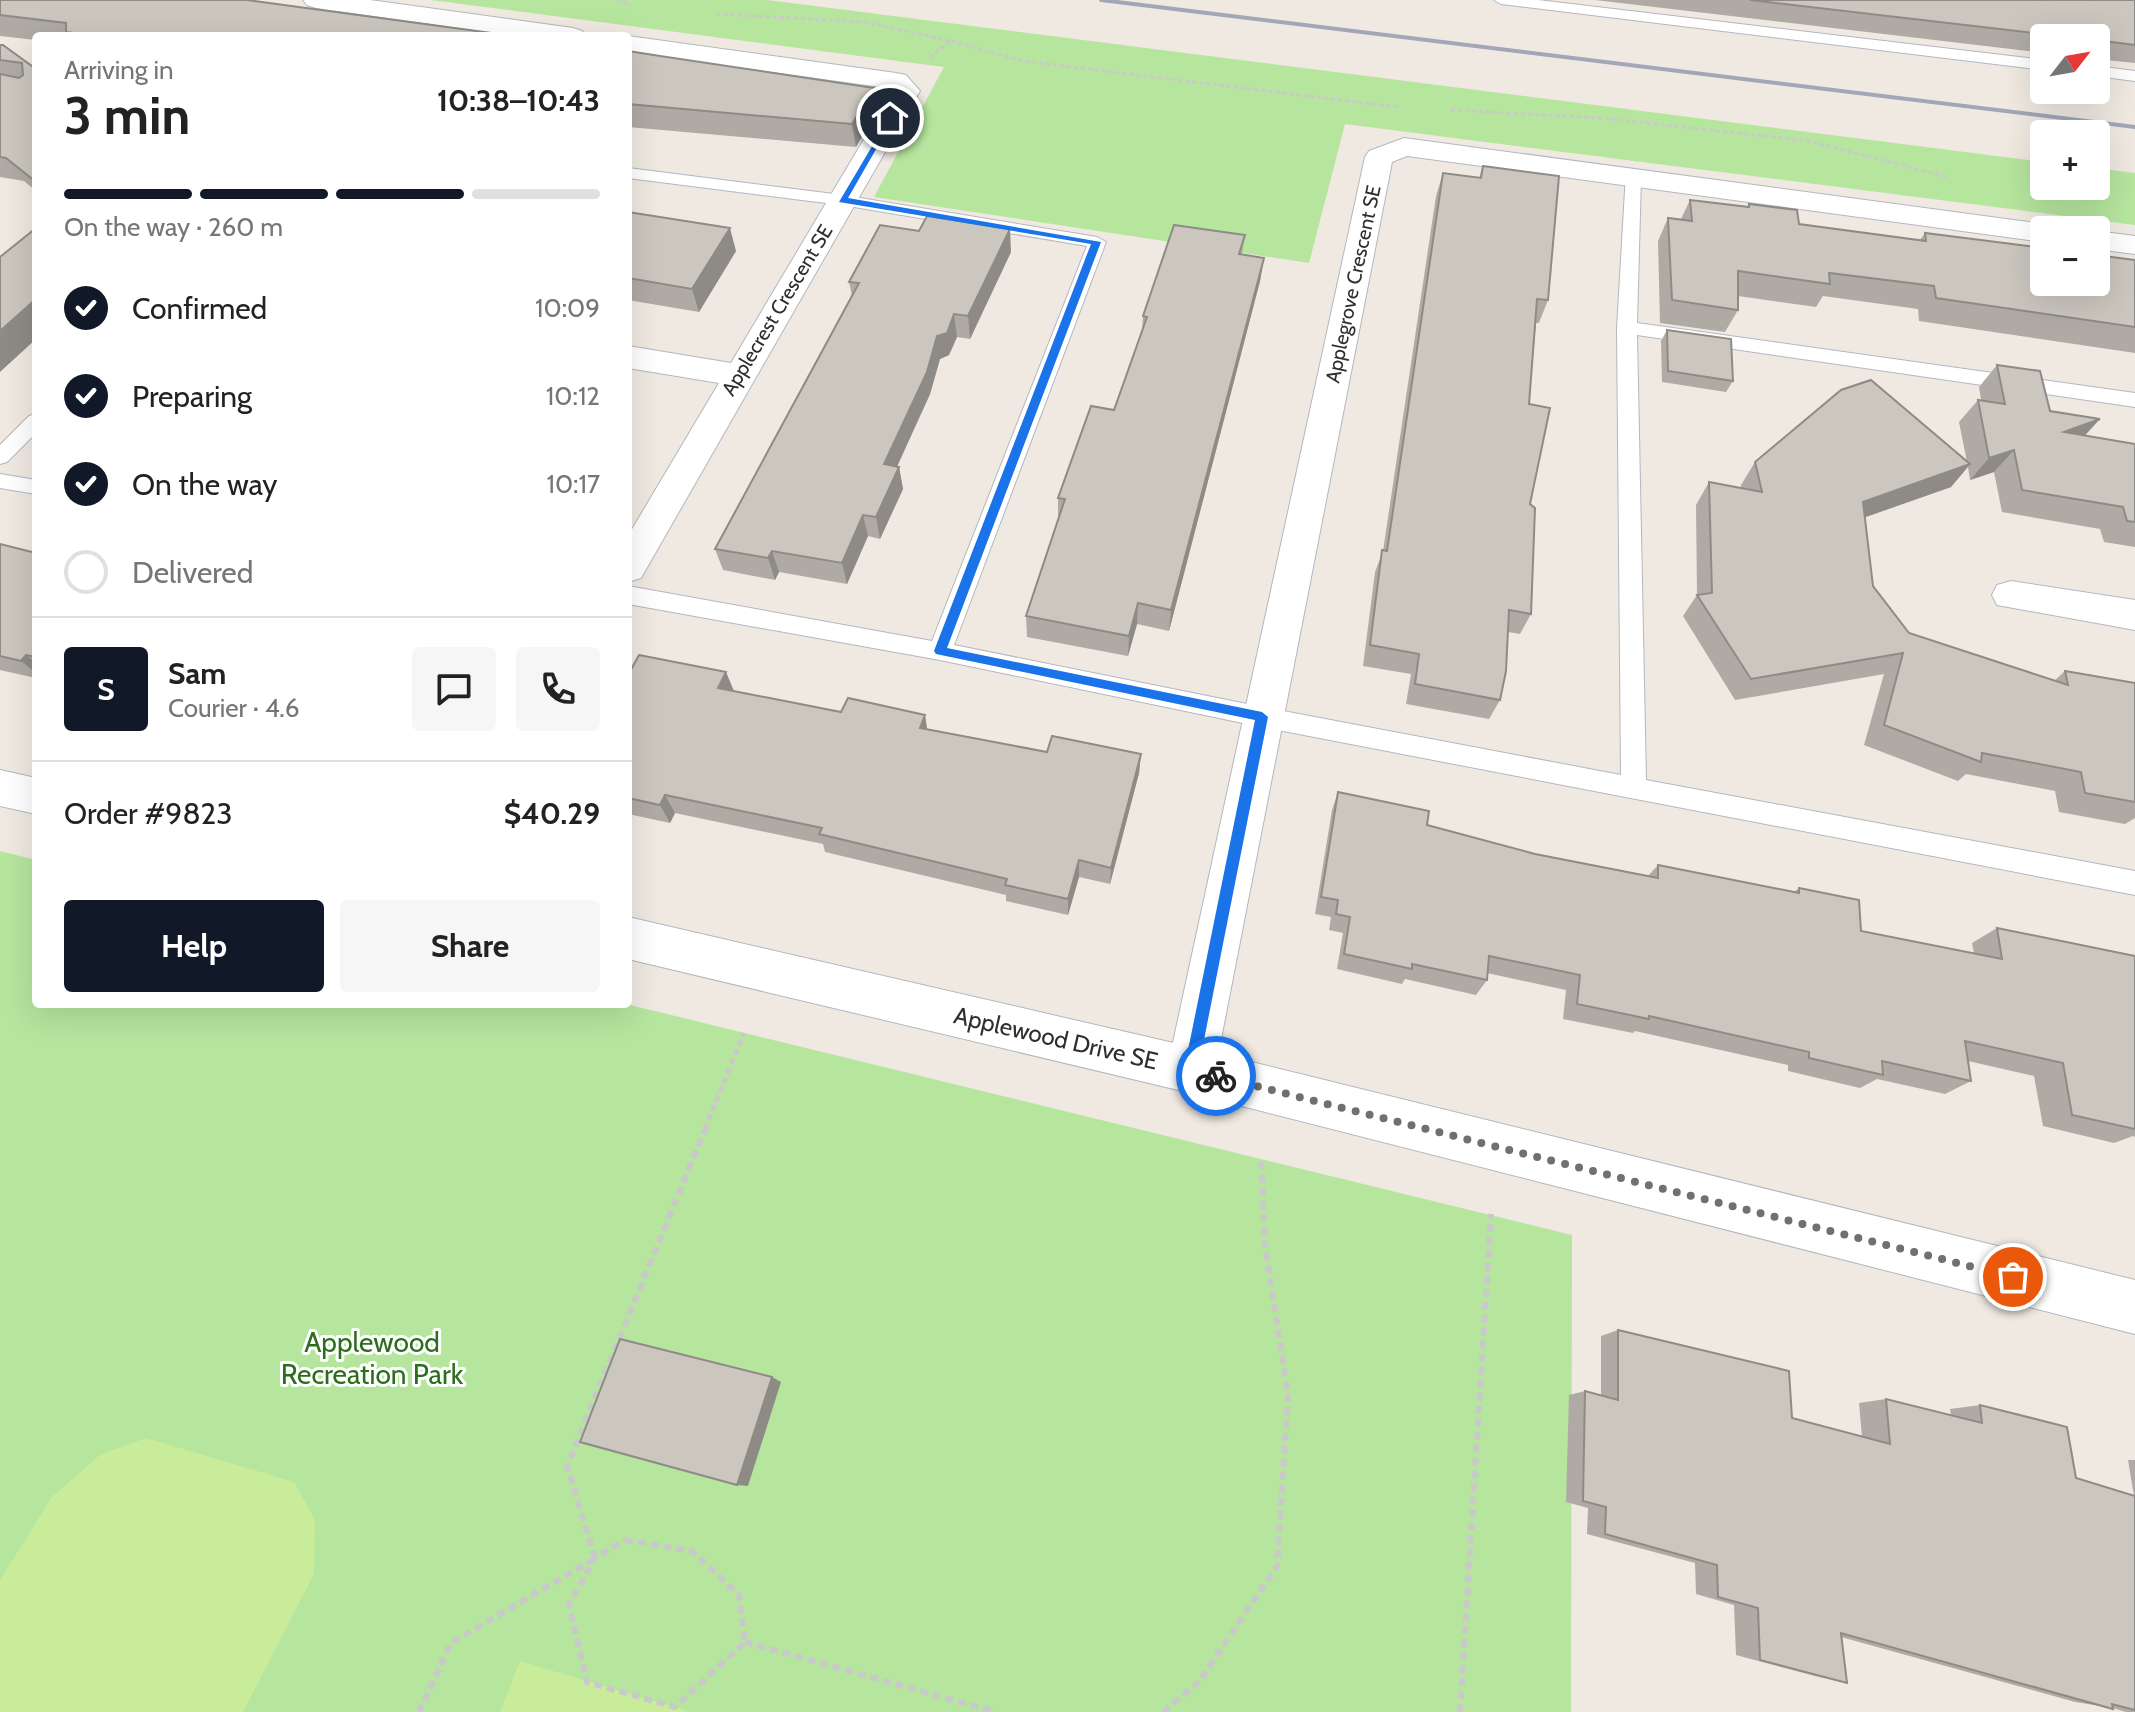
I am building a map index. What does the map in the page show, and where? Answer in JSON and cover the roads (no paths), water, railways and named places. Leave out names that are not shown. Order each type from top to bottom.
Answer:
[{"type":"street","points":[[316,0],[544,32]]},
{"type":"street","name":"Applecrest Crescent SE","points":[[632,45],[896,81],[906,91],[632,561]]},
{"type":"street","name":"Applegrove Crescent SE","points":[[1191,1070],[1379,157],[1404,147],[2030,231]]},
{"type":"street","points":[[2110,242],[2135,245]]},
{"type":"street","points":[[632,358],[738,375]]},
{"type":"street","points":[[2011,595],[2135,615]]},
{"type":"street","points":[[0,788],[32,795]]},
{"type":"street","name":"Applewood Drive SE","points":[[632,939],[1191,1070],[2135,1307]]},
{"type":"lane","points":[[1501,0],[2030,63]]},
{"type":"lane","points":[[2110,73],[2135,76]]},
{"type":"lane","points":[[632,174],[842,200],[1097,242],[940,651]]},
{"type":"lane","points":[[1632,177],[1627,328],[1634,786]]},
{"type":"lane","points":[[1627,328],[2135,400]]},
{"type":"lane","points":[[0,457],[32,425]]},
{"type":"lane","points":[[0,481],[32,486]]},
{"type":"lane","points":[[632,596],[940,651],[1262,717],[2135,883]]},
{"type":"railway","points":[[1101,0],[2135,127]]},
{"type":"park label","name":"Applewood Recreation Park","points":[[372,1358]]}]
